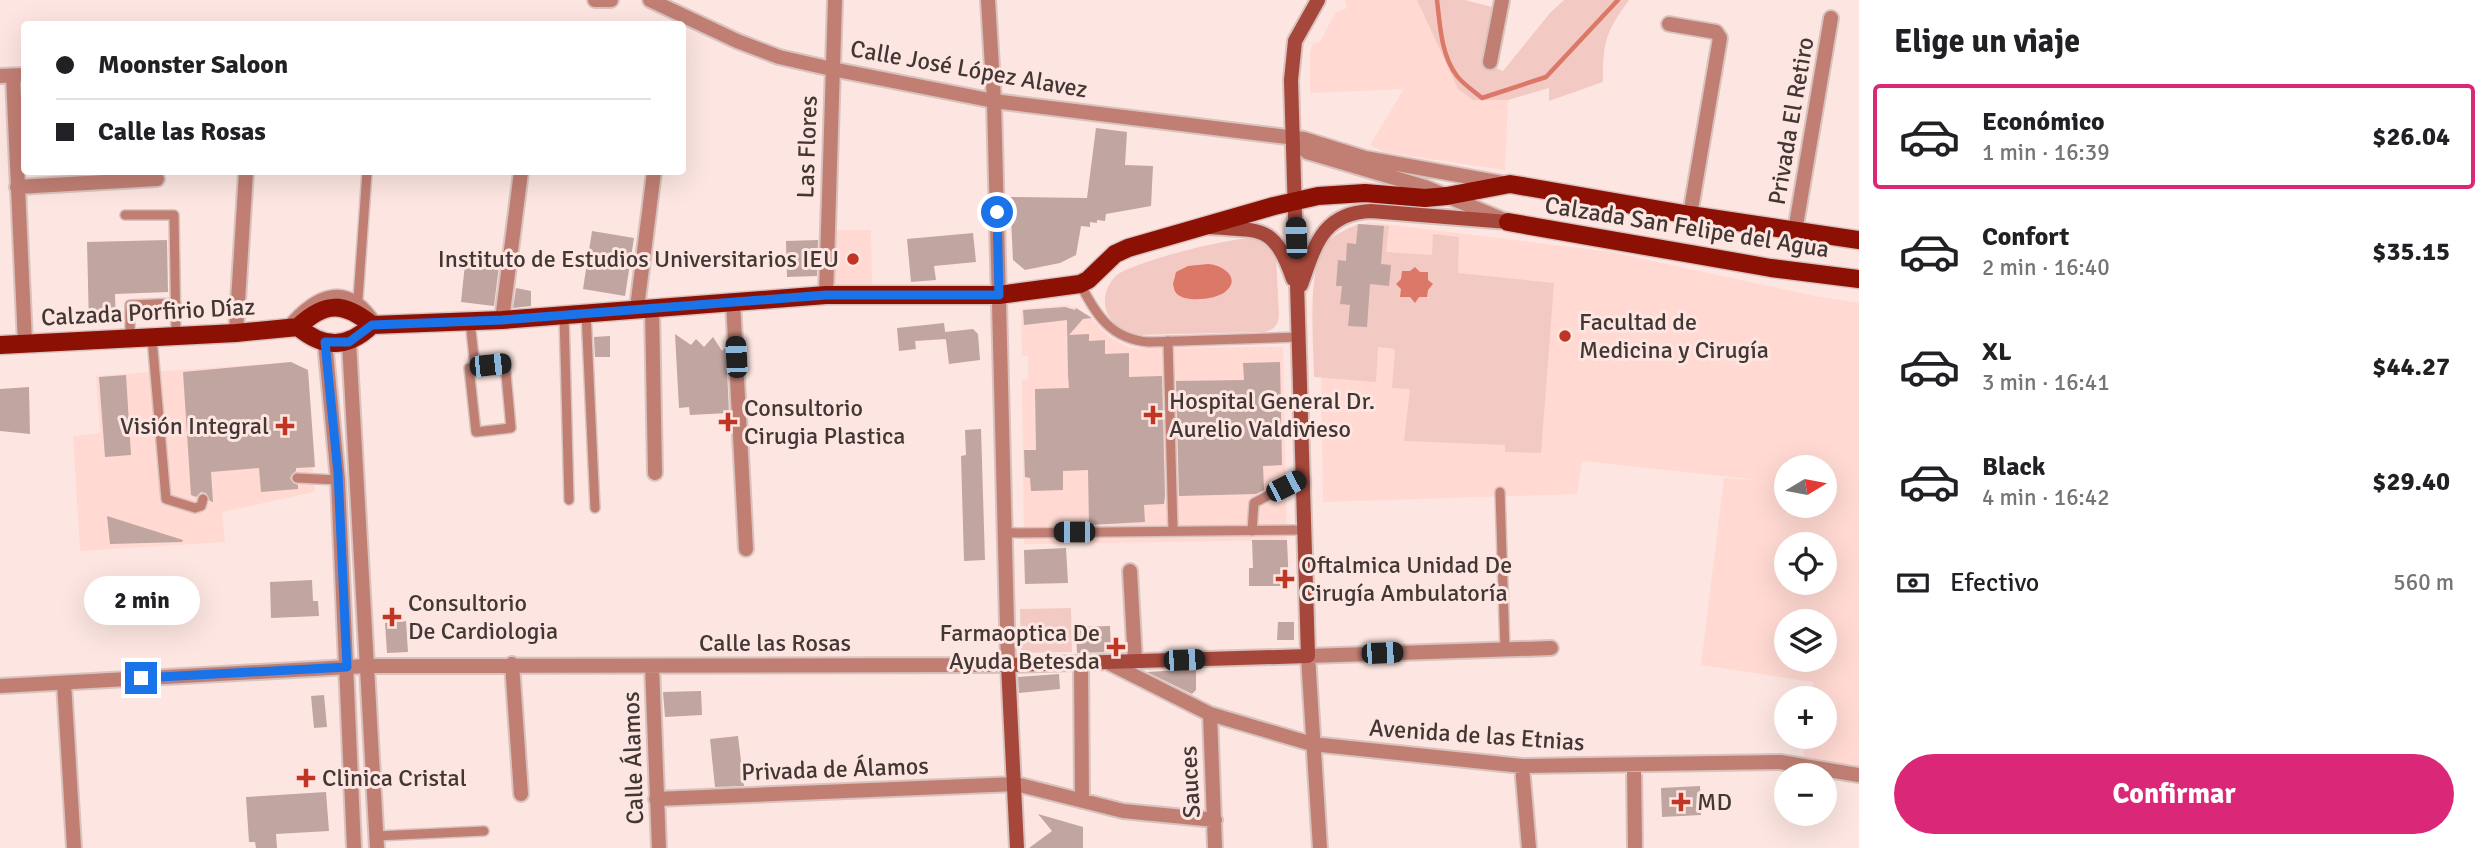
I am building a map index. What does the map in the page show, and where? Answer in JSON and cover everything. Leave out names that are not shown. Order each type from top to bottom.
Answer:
[{"type":"main road","points":[[1308,656],[1293,137],[1293,51],[1295,41],[1318,0]]},
{"type":"main road","points":[[291,328],[325,342],[349,342],[375,325],[502,320],[826,295],[999,295],[1080,284],[1120,251],[1295,201],[1349,193],[1425,198],[1510,184]]},
{"type":"main road","name":"Calzada San Felipe del Agua","points":[[1510,184],[1859,240]]},
{"type":"main road","points":[[1298,293],[1319,239],[1335,221],[1350,214],[1371,211],[1508,222]]},
{"type":"main road","name":"Calzada San Felipe del Agua","points":[[1508,222],[1771,268],[1859,279]]},
{"type":"main road","points":[[1201,226],[1254,231],[1271,237],[1283,251],[1298,293]]},
{"type":"main road","points":[[291,328],[316,312],[333,307],[357,313],[375,325]]},
{"type":"main road","name":"Calzada Porfirio Díaz","points":[[0,345],[236,334],[291,328]]},
{"type":"main road","name":"Calle las Rosas","points":[[1008,665],[1308,656]]},
{"type":"main road","points":[[1008,665],[1016,784],[1017,848]]},
{"type":"street","points":[[595,0],[611,0]]},
{"type":"street","name":"Calle José López Alavez","points":[[650,0],[737,41],[779,57],[832,69],[994,101],[1293,137],[1385,162],[1510,184]]},
{"type":"street","name":"Las Flores","points":[[826,295],[835,0]]},
{"type":"street","points":[[988,0],[994,101],[1008,665]]},
{"type":"street","points":[[1490,62],[1502,0]]},
{"type":"street","name":"Privada El Retiro","points":[[1795,231],[1831,18]]},
{"type":"street","points":[[1669,24],[1716,32],[1720,38],[1690,215]]},
{"type":"street","points":[[12,76],[25,343]]},
{"type":"street","points":[[1293,137],[1307,152],[1425,187],[1508,222]]},
{"type":"street","points":[[236,334],[246,175]]},
{"type":"street","points":[[502,320],[521,175]]},
{"type":"street","points":[[654,175],[645,307],[655,473]]},
{"type":"street","points":[[17,187],[157,179]]},
{"type":"street","points":[[733,302],[746,549]]},
{"type":"street","points":[[325,342],[338,476],[354,848]]},
{"type":"street","points":[[349,342],[376,842]]},
{"type":"street","points":[[1130,571],[1135,661]]},
{"type":"street","name":"Calle las Rosas","points":[[1308,656],[1551,648]]},
{"type":"street","points":[[1308,656],[1320,848]]},
{"type":"street","name":"Avenida de las Etnias","points":[[1107,662],[1210,714],[1312,744],[1522,766],[1780,762],[1859,775]]},
{"type":"street","points":[[1082,663],[1082,800]]},
{"type":"street","points":[[512,664],[521,794]]},
{"type":"street","name":"Calle las Rosas","points":[[0,686],[367,666],[1008,665]]},
{"type":"street","name":"Calle Álamos","points":[[652,666],[659,848]]},
{"type":"street","points":[[64,682],[74,848]]},
{"type":"street","name":"Sauces","points":[[1210,714],[1215,848]]},
{"type":"street","points":[[1522,766],[1529,848]]},
{"type":"street","points":[[1634,766],[1635,848]]},
{"type":"street","name":"Privada de Álamos","points":[[656,799],[1016,784],[1123,811],[1215,820]]},
{"type":"lane","points":[[358,299],[367,175]]},
{"type":"lane","points":[[124,215],[174,215],[176,337]]},
{"type":"lane","points":[[1080,284],[1098,314],[1117,333],[1138,341],[1299,337]]},
{"type":"lane","points":[[291,328],[300,310],[318,299],[340,295],[358,299],[367,307],[375,325]]},
{"type":"lane","points":[[130,339],[130,305],[176,303]]},
{"type":"lane","points":[[586,312],[595,508]]},
{"type":"lane","points":[[564,314],[569,500]]},
{"type":"lane","points":[[470,321],[475,367]]},
{"type":"lane","points":[[152,338],[166,499],[195,508],[201,506],[203,499]]},
{"type":"lane","points":[[1168,341],[1173,531]]},
{"type":"lane","points":[[505,363],[511,428],[475,432],[469,368],[475,367],[505,363]]},
{"type":"lane","points":[[1252,531],[1254,503],[1303,477]]},
{"type":"lane","points":[[1500,492],[1505,650]]},
{"type":"lane","points":[[1005,533],[1304,530]]},
{"type":"lane","points":[[376,842],[484,831]]},
{"type":"shaded area","points":[[1345,0],[1417,0],[1458,89],[1473,100],[1508,100],[1505,170],[1383,152],[1370,145],[1404,89],[1310,93],[1310,52],[1313,43],[1320,42],[1335,13],[1347,8]]},
{"type":"shaded area","points":[[1417,0],[1465,0],[1492,7],[1483,62],[1503,71],[1550,13],[1564,0],[1629,0],[1607,38],[1603,82],[1549,101],[1549,88],[1508,100],[1473,100],[1458,89]]},
{"type":"shaded area","name":"Facultad de Medicina y Cirugía","points":[[1369,222],[1611,252],[1859,303],[1859,772],[1837,768],[1837,763],[1803,763],[1805,749],[1837,749],[1837,686],[1812,686],[1813,682],[1701,665],[1724,478],[1769,481],[1582,461],[1577,494],[1323,502],[1321,369],[1346,232]]},
{"type":"shaded area","points":[[1358,224],[1389,226],[1386,252],[1432,255],[1433,234],[1459,237],[1458,273],[1554,283],[1541,453],[1505,452],[1505,445],[1404,441],[1410,389],[1392,388],[1395,349],[1378,347],[1376,382],[1314,377],[1313,288],[1320,255],[1333,237]]},
{"type":"shaded area","name":"Instituto de Estudios Universitarios IEU","points":[[833,230],[871,230],[872,288],[835,288]]},
{"type":"shaded area","points":[[1254,238],[1268,243],[1276,256],[1279,315],[1275,327],[1270,330],[1134,335],[1119,327],[1108,315],[1105,297],[1117,275],[1183,251]]},
{"type":"shaded area","points":[[1208,264],[1219,267],[1231,277],[1230,287],[1225,292],[1201,299],[1181,297],[1177,294],[1173,284],[1176,272],[1188,266]]},
{"type":"shaded area","points":[[1415,267],[1420,272],[1428,272],[1428,280],[1433,284],[1427,297],[1419,297],[1415,303],[1410,297],[1400,297],[1401,289],[1396,284],[1401,279],[1402,271],[1410,271]]},
{"type":"shaded area","name":"Hospital General Dr. Aurelio Valdivieso","points":[[1066,305],[1076,308],[1085,316],[1087,314],[1109,337],[1130,348],[1283,347],[1287,540],[1024,544],[1022,380],[1028,379],[1028,356],[1022,356],[1021,309]]},
{"type":"shaded area","points":[[292,362],[300,432],[309,432],[315,492],[222,512],[225,542],[80,551],[73,436],[100,433],[96,376]]},
{"type":"shaded area","points":[[1071,608],[1072,652],[1021,653],[1020,609]]},
{"type":"building","points":[[1096,128],[1127,132],[1125,165],[1153,166],[1151,206],[1106,214],[1105,221],[1090,222],[1090,227],[1081,226],[1076,255],[1060,263],[1025,270],[1013,260],[1010,197],[1087,198]]},
{"type":"building","points":[[1358,224],[1384,226],[1381,264],[1391,265],[1389,286],[1370,284],[1367,327],[1348,326],[1350,305],[1340,304],[1342,286],[1336,286],[1338,260],[1346,261],[1347,243],[1356,244]]},
{"type":"building","points":[[592,231],[634,238],[625,296],[583,289]]},
{"type":"building","points":[[973,233],[976,262],[934,266],[936,280],[911,282],[907,239]]},
{"type":"building","points":[[167,240],[168,292],[115,294],[116,324],[89,325],[87,242]]},
{"type":"building","points":[[818,240],[817,276],[787,277],[786,241]]},
{"type":"building","points":[[466,254],[500,258],[494,306],[461,302]]},
{"type":"building","points":[[516,288],[531,291],[531,306],[513,308]]},
{"type":"building","points":[[1076,308],[1092,318],[1083,319],[1069,335],[1089,334],[1089,341],[1105,340],[1105,354],[1129,353],[1129,377],[1162,376],[1165,496],[1164,504],[1144,505],[1145,522],[1089,525],[1088,470],[1063,471],[1063,490],[1031,491],[1030,478],[1025,477],[1024,450],[1036,450],[1035,389],[1069,388],[1067,320],[1024,325],[1023,310]]},
{"type":"building","points":[[944,323],[946,339],[915,341],[916,349],[899,351],[897,328]]},
{"type":"building","points":[[973,329],[978,334],[980,360],[949,364],[945,332]]},
{"type":"building","points":[[675,334],[691,345],[696,339],[704,347],[713,337],[722,351],[726,347],[729,413],[690,415],[689,407],[679,408]]},
{"type":"building","points":[[610,336],[610,357],[595,357],[594,337]]},
{"type":"building","points":[[291,362],[308,370],[315,467],[296,468],[290,478],[298,485],[298,489],[261,492],[259,468],[211,472],[213,502],[206,493],[201,492],[196,497],[191,495],[183,372]]},
{"type":"building","points":[[1280,362],[1282,465],[1263,466],[1264,490],[1256,494],[1179,496],[1176,381],[1244,380],[1243,363]]},
{"type":"building","points":[[126,375],[131,455],[105,457],[99,377]]},
{"type":"building","points":[[29,387],[30,434],[0,431],[0,389]]},
{"type":"building","points":[[981,429],[985,560],[964,561],[961,456],[966,455],[965,430]]},
{"type":"building","points":[[107,516],[183,540],[110,544]]},
{"type":"building","points":[[1252,540],[1287,540],[1289,586],[1249,586],[1249,568],[1253,568]]},
{"type":"building","points":[[1066,548],[1068,583],[1025,584],[1024,550]]},
{"type":"building","points":[[312,580],[313,601],[318,601],[319,616],[271,618],[270,582]]},
{"type":"building","points":[[406,621],[408,652],[387,653],[385,623]]},
{"type":"building","points":[[1278,622],[1294,622],[1294,640],[1277,640]]},
{"type":"building","points":[[1110,626],[1111,652],[1077,653],[1076,627]]},
{"type":"building","points":[[1196,669],[1196,690],[1192,694],[1147,672]]},
{"type":"building","points":[[1059,674],[1060,689],[1019,693],[1018,677]]},
{"type":"building","points":[[701,691],[702,715],[665,717],[663,692]]},
{"type":"building","points":[[324,695],[327,727],[314,728],[311,696]]},
{"type":"building","points":[[738,736],[744,786],[715,787],[710,739]]},
{"type":"building","name":"MD","points":[[1700,786],[1701,815],[1662,817],[1661,788]]},
{"type":"building","points":[[326,792],[329,831],[276,834],[277,848],[256,848],[255,842],[249,842],[246,797]]},
{"type":"building","points":[[1038,814],[1083,827],[1083,848],[1029,848],[1052,831]]},
{"type":"waterway","points":[[1437,0],[1442,40],[1452,68],[1459,79],[1482,98],[1546,77],[1618,0]]},
{"type":"place","name":"Instituto de Estudios Universitarios IEU","points":[[853,259]]},
{"type":"place","name":"Facultad de Medicina y Cirugía","points":[[1565,336]]},
{"type":"place","name":"Hospital General Dr. Aurelio Valdivieso","points":[[1153,415]]},
{"type":"place","name":"Consultorio Cirugia Plastica","points":[[728,422]]},
{"type":"place","name":"Visión Integral","points":[[285,426]]},
{"type":"place","name":"Oftalmica Unidad De Cirugía Ambulatoría","points":[[1285,579]]},
{"type":"place","name":"Consultorio De Cardiologia","points":[[392,617]]},
{"type":"place","name":"Farmaoptica De Ayuda Betesda","points":[[1116,647]]},
{"type":"place","name":"Clinica Cristal","points":[[306,778]]},
{"type":"place","name":"MD","points":[[1681,802]]},
{"type":"route","points":[[141,678],[347,667],[338,473],[325,342],[349,342],[372,325],[502,320],[826,295],[999,295],[997,212]]}]
